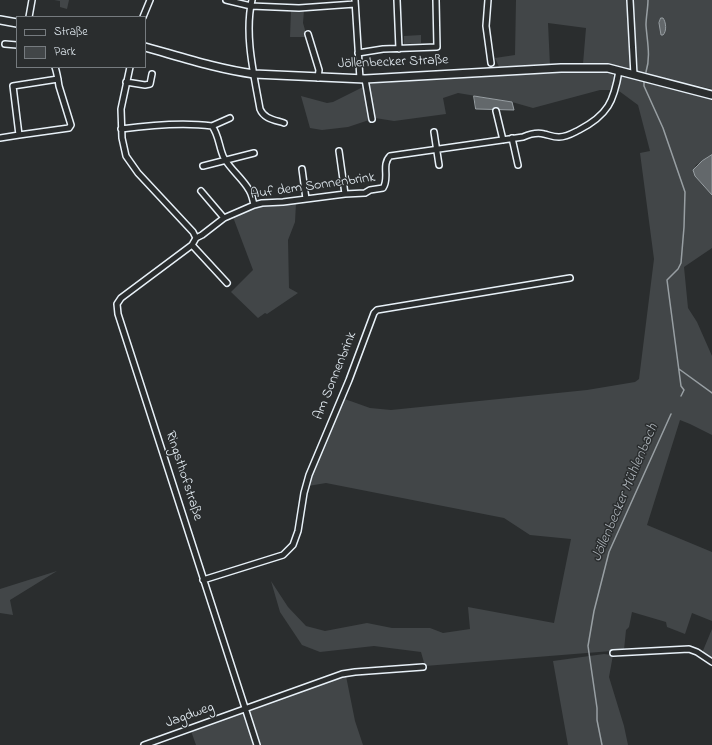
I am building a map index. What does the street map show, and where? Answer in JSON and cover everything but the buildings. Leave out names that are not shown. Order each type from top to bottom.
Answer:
[{"type":"main road","points":[[0,20],[16,23]]},
{"type":"main road","name":"Jöllenbecker Straße","points":[[146,47],[232,70],[254,74],[318,78],[363,79],[561,68],[608,68],[712,95]]},
{"type":"street","points":[[29,16],[32,0]]},
{"type":"street","points":[[143,16],[150,0]]},
{"type":"street","points":[[226,0],[251,6],[300,8],[355,2],[358,53],[372,119]]},
{"type":"street","points":[[252,0],[250,16],[250,47],[262,113],[270,119],[284,123]]},
{"type":"street","points":[[397,0],[399,49]]},
{"type":"street","points":[[358,53],[437,47],[436,0]]},
{"type":"street","points":[[488,0],[486,26],[491,63]]},
{"type":"street","points":[[630,0],[632,12],[634,75]]},
{"type":"street","points":[[308,34],[318,70],[318,78]]},
{"type":"street","points":[[5,44],[16,45]]},
{"type":"street","points":[[0,138],[69,128],[72,125],[59,86],[55,68]]},
{"type":"street","points":[[130,68],[121,109],[121,129],[128,161],[193,232],[196,238]]},
{"type":"street","name":"Auf dem Sonnenbrink","points":[[196,238],[202,236],[224,218],[254,205],[366,192],[383,188],[386,183],[385,163],[390,156],[523,137],[533,133],[555,137],[567,136],[593,122],[605,111],[614,96],[619,71]]},
{"type":"street","points":[[126,82],[145,85],[150,84],[152,74]]},
{"type":"street","points":[[19,135],[13,86],[58,79]]},
{"type":"street","points":[[496,111],[502,140]]},
{"type":"street","points":[[121,129],[156,125],[202,124],[212,126],[230,118]]},
{"type":"street","points":[[212,126],[215,130],[219,146],[226,160],[248,189],[254,205]]},
{"type":"street","points":[[434,132],[439,165]]},
{"type":"street","points":[[512,138],[518,165]]},
{"type":"street","points":[[339,151],[345,194]]},
{"type":"street","points":[[203,166],[254,153]]},
{"type":"street","points":[[302,169],[306,199]]},
{"type":"street","points":[[201,191],[224,218]]},
{"type":"street","name":"Ringsthofstraße","points":[[196,238],[192,245],[121,298],[117,304],[117,308],[257,745]]},
{"type":"street","points":[[192,245],[227,283]]},
{"type":"street","name":"Am Sonnenbrink","points":[[204,580],[283,555],[293,545],[298,531],[304,493],[309,475],[374,313],[377,310],[570,278]]},
{"type":"street","points":[[613,653],[689,649],[697,652],[712,662]]},
{"type":"street","name":"Jagdweg","points":[[144,745],[342,674],[423,667]]},
{"type":"green space","points":[[54,0],[69,0],[67,9],[60,7],[60,1]]},
{"type":"green space","points":[[516,0],[629,0],[633,68],[631,70],[610,65],[583,64],[586,28],[548,23],[550,66],[500,69],[495,58],[515,55]]},
{"type":"green space","points":[[632,0],[712,0],[712,89],[639,74]]},
{"type":"green space","points":[[291,10],[304,10],[303,23],[307,37],[290,37]]},
{"type":"green space","points":[[421,35],[421,43],[404,44],[404,36]]},
{"type":"green space","points":[[581,72],[612,73],[615,79],[613,90],[600,90],[533,108],[512,102],[458,93],[443,98],[446,114],[394,121],[375,118],[348,127],[322,130],[310,128],[301,96],[327,103],[333,102],[363,87],[365,84],[459,77]]},
{"type":"green space","points":[[624,75],[712,99],[712,155],[696,165],[693,172],[712,195],[712,248],[684,267],[688,308],[697,322],[712,356],[712,435],[680,420],[647,525],[712,552],[712,621],[692,613],[685,634],[667,627],[666,622],[632,612],[629,627],[626,630],[624,650],[425,666],[421,652],[374,646],[320,652],[302,645],[280,612],[271,581],[288,607],[306,626],[325,631],[367,623],[392,628],[430,628],[443,633],[470,629],[468,607],[554,623],[571,539],[530,535],[504,518],[326,483],[308,486],[310,475],[342,398],[370,408],[391,410],[587,390],[635,382],[639,379],[654,259],[640,153],[650,151],[638,105],[619,91],[620,79]]},
{"type":"green space","points":[[296,203],[295,222],[288,240],[289,288],[298,293],[267,314],[265,313],[258,318],[231,292],[253,270],[233,217],[264,205]]},
{"type":"green space","points":[[57,571],[10,600],[13,615],[0,613],[0,589]]},
{"type":"green space","points":[[712,629],[712,659],[702,653]]},
{"type":"green space","points":[[604,654],[613,655],[609,677],[624,726],[628,745],[568,745],[553,661]]},
{"type":"green space","points":[[346,676],[355,721],[363,745],[260,745],[249,710]]},
{"type":"green space","points":[[243,713],[253,745],[196,745],[191,731]]},
{"type":"shaded area","points":[[661,18],[664,20],[666,29],[663,35],[661,35],[659,23]]},
{"type":"shaded area","points":[[474,96],[512,102],[514,110],[476,109]]},
{"type":"shaded area","points":[[712,155],[712,195],[695,176],[693,170],[702,161]]},
{"type":"waterway","points":[[646,72],[648,54],[646,25],[648,0]]},
{"type":"waterway","points":[[644,82],[644,86],[663,128],[685,192],[681,263],[678,269],[667,280],[681,386],[684,390],[681,396]]},
{"type":"waterway","points":[[679,369],[712,393]]},
{"type":"waterway","name":"Jöllenbecker Mühlenbach","points":[[602,745],[597,720],[597,708],[588,646],[594,611],[609,552],[671,414]]}]
